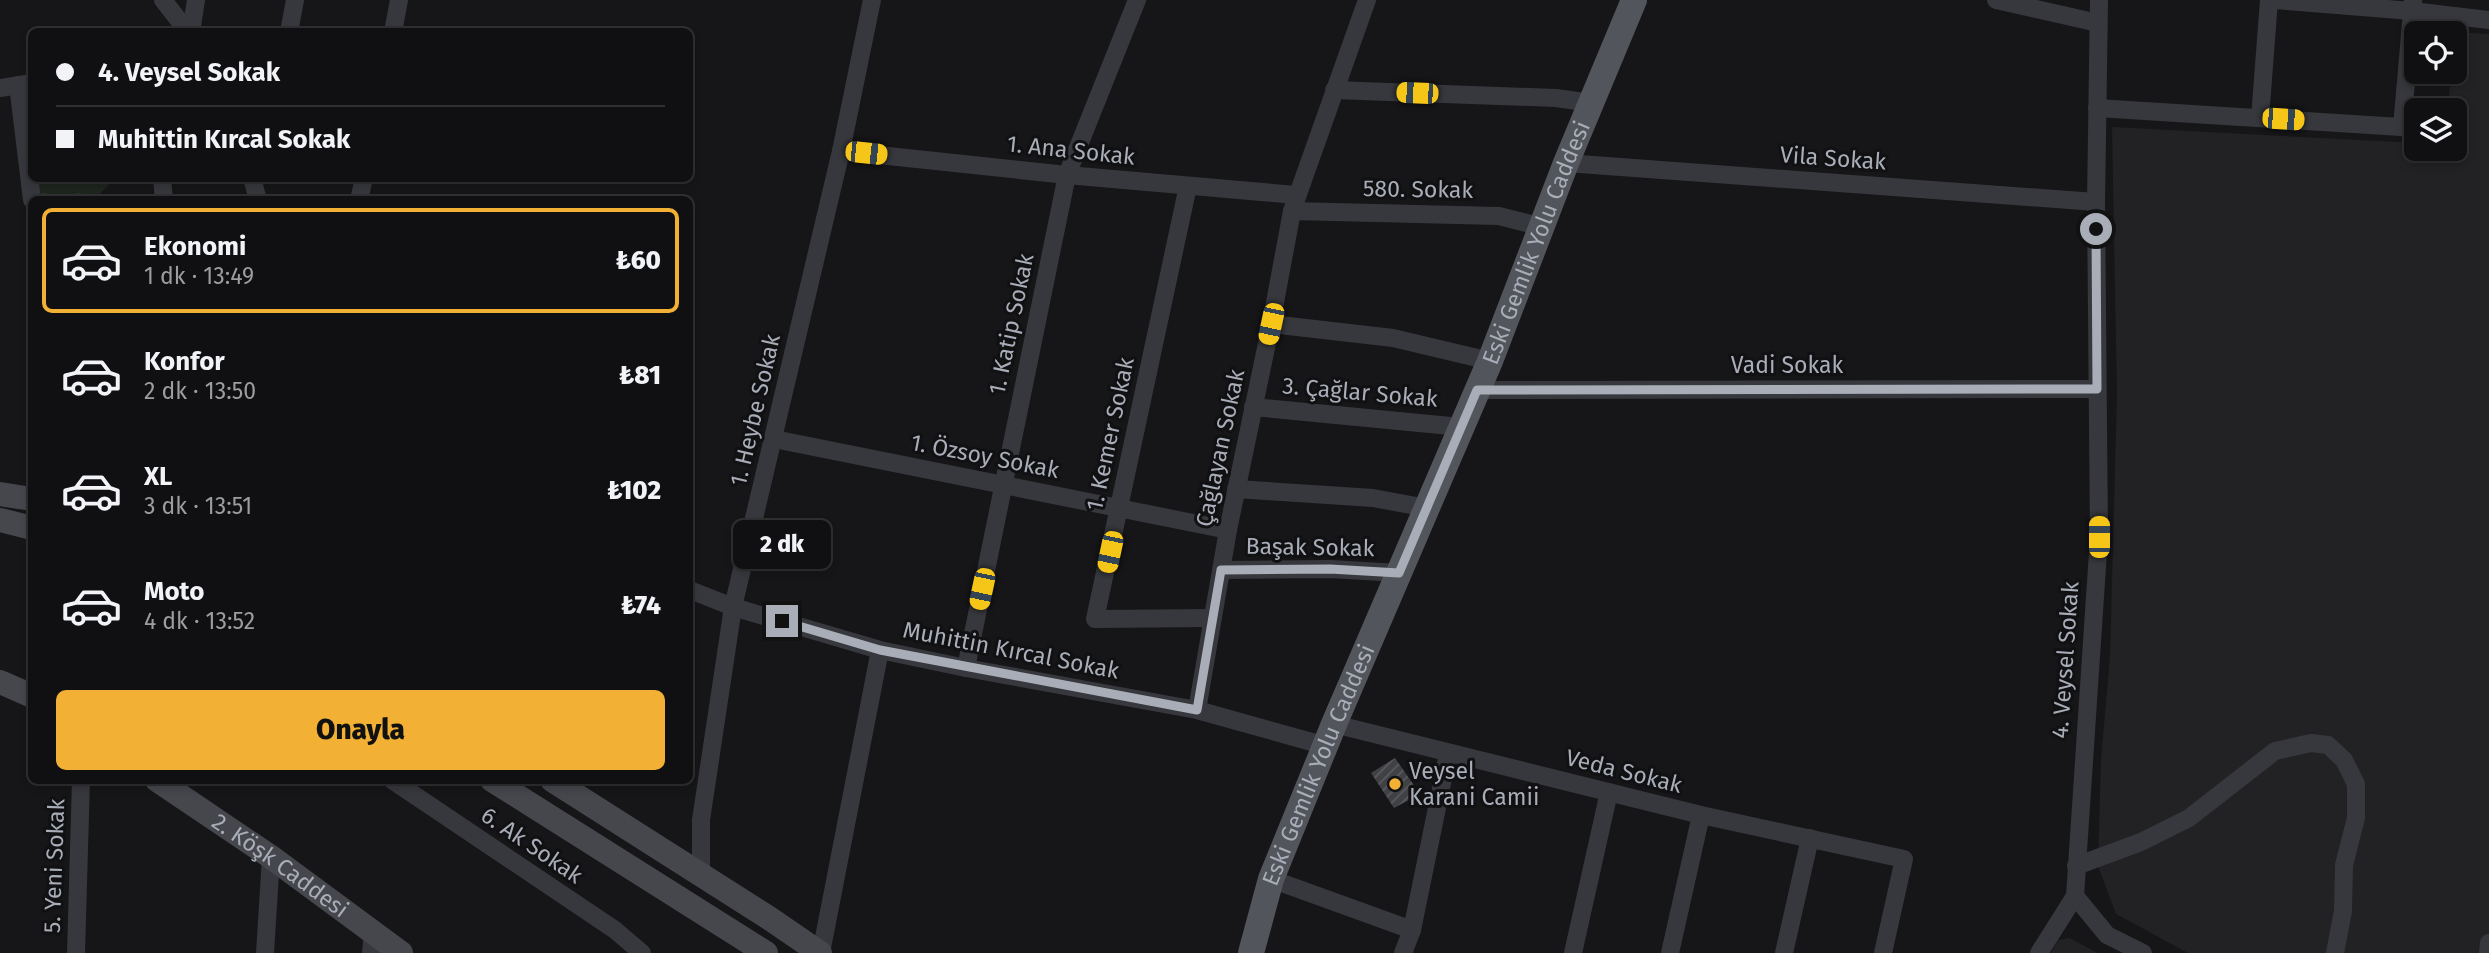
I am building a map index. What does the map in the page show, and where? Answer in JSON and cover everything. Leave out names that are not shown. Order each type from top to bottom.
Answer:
[{"type":"main road","name":"Eski Gemlik Yolu Caddesi","points":[[1251,953],[1271,879],[1490,361],[1566,163],[1634,0]]},
{"type":"main road","points":[[0,494],[28,498]]},
{"type":"main road","points":[[0,520],[28,527]]},
{"type":"main road","points":[[0,682],[28,694]]},
{"type":"main road","name":"2. Köşk Caddesi","points":[[163,784],[271,857],[372,942],[401,953]]},
{"type":"main road","points":[[498,784],[766,953]]},
{"type":"main road","points":[[558,784],[820,953]]},
{"type":"main road","points":[[1234,953],[1271,879]]},
{"type":"street","points":[[163,0],[187,28]]},
{"type":"street","points":[[191,28],[196,0]]},
{"type":"street","points":[[290,28],[295,0]]},
{"type":"street","points":[[394,28],[399,0]]},
{"type":"street","name":"1. Heybe Sokak","points":[[701,875],[701,820],[733,607],[841,151],[872,0]]},
{"type":"street","name":"1. Katip Sokak","points":[[966,668],[1067,175],[1137,0]]},
{"type":"street","name":"Çağlayan Sokak","points":[[1197,710],[1228,530],[1294,203],[1367,0]]},
{"type":"street","points":[[1996,0],[2098,23]]},
{"type":"street","name":"4. Veysel Sokak","points":[[2075,896],[2099,537],[2096,202],[2099,0]]},
{"type":"street","points":[[2260,118],[2269,0]]},
{"type":"street","points":[[2275,0],[2412,5],[2489,20]]},
{"type":"street","points":[[2410,98],[2412,5]]},
{"type":"street","points":[[0,88],[25,84],[28,134]]},
{"type":"street","points":[[1334,90],[1556,98],[1591,103]]},
{"type":"street","points":[[2097,108],[2404,127]]},
{"type":"street","name":"1. Ana Sokak","points":[[841,151],[1188,186],[1294,203]]},
{"type":"street","name":"Vila Sokak","points":[[1566,163],[2096,202]]},
{"type":"street","name":"1. Kemer Sokak","points":[[1188,186],[1095,619],[1212,618]]},
{"type":"street","name":"580. Sokak","points":[[1294,203],[1499,216],[1542,227]]},
{"type":"street","points":[[1271,324],[1393,338],[1490,361]]},
{"type":"street","name":"Vadi Sokak","points":[[1477,390],[2097,389]]},
{"type":"street","name":"3. Çağlar Sokak","points":[[1253,407],[1461,427]]},
{"type":"street","name":"1. Özsoy Sokak","points":[[774,439],[1228,530]]},
{"type":"street","points":[[1236,489],[1373,498],[1427,508]]},
{"type":"street","name":"Başak Sokak","points":[[1221,570],[1330,569],[1399,573]]},
{"type":"street","name":"Muhittin Kırcal Sokak","points":[[693,591],[733,607],[880,650],[1330,735]]},
{"type":"street","points":[[820,953],[880,650]]},
{"type":"street","name":"Veda Sokak","points":[[1330,735],[1448,754],[1701,815],[1905,859],[1883,953]]},
{"type":"street","points":[[2076,866],[2141,842],[2189,818],[2275,751],[2311,743],[2328,745],[2344,760],[2356,784],[2356,818],[2344,865],[2343,911],[2335,953]]},
{"type":"street","points":[[1403,953],[1412,930],[1448,754]]},
{"type":"street","name":"5. Yeni Sokak","points":[[76,953],[81,784]]},
{"type":"street","name":"6. Ak Sokak","points":[[398,784],[615,930],[642,953]]},
{"type":"street","points":[[1573,953],[1609,792]]},
{"type":"street","points":[[1670,953],[1701,815]]},
{"type":"street","points":[[1784,953],[1810,838]]},
{"type":"street","points":[[265,953],[271,857]]},
{"type":"street","points":[[1271,879],[1412,930]]},
{"type":"street","points":[[2039,953],[2075,896],[2107,935],[2143,953]]},
{"type":"street","points":[[2488,953],[2489,943]]},
{"type":"shaded area","points":[[2467,33],[2489,34],[2489,953],[2188,953],[2116,914],[2098,866],[2101,759],[2110,657],[2117,395],[2112,127],[2404,142],[2404,161],[2467,161],[2467,98],[2449,98],[2450,84],[2467,84]]},
{"type":"shaded area","points":[[2069,938],[2098,953],[2051,953],[2058,940]]},
{"type":"green space","points":[[36,182],[111,182],[98,196],[39,196]]},
{"type":"building","name":"Veysel Karani Camii","points":[[1395,758],[1420,794],[1394,808],[1371,773]]},
{"type":"place","name":"Veysel Karani Camii","points":[[1395,784]]},
{"type":"route","points":[[782,621],[880,650],[1197,710],[1221,570],[1330,569],[1399,573],[1477,390],[2097,389],[2096,229]]}]
